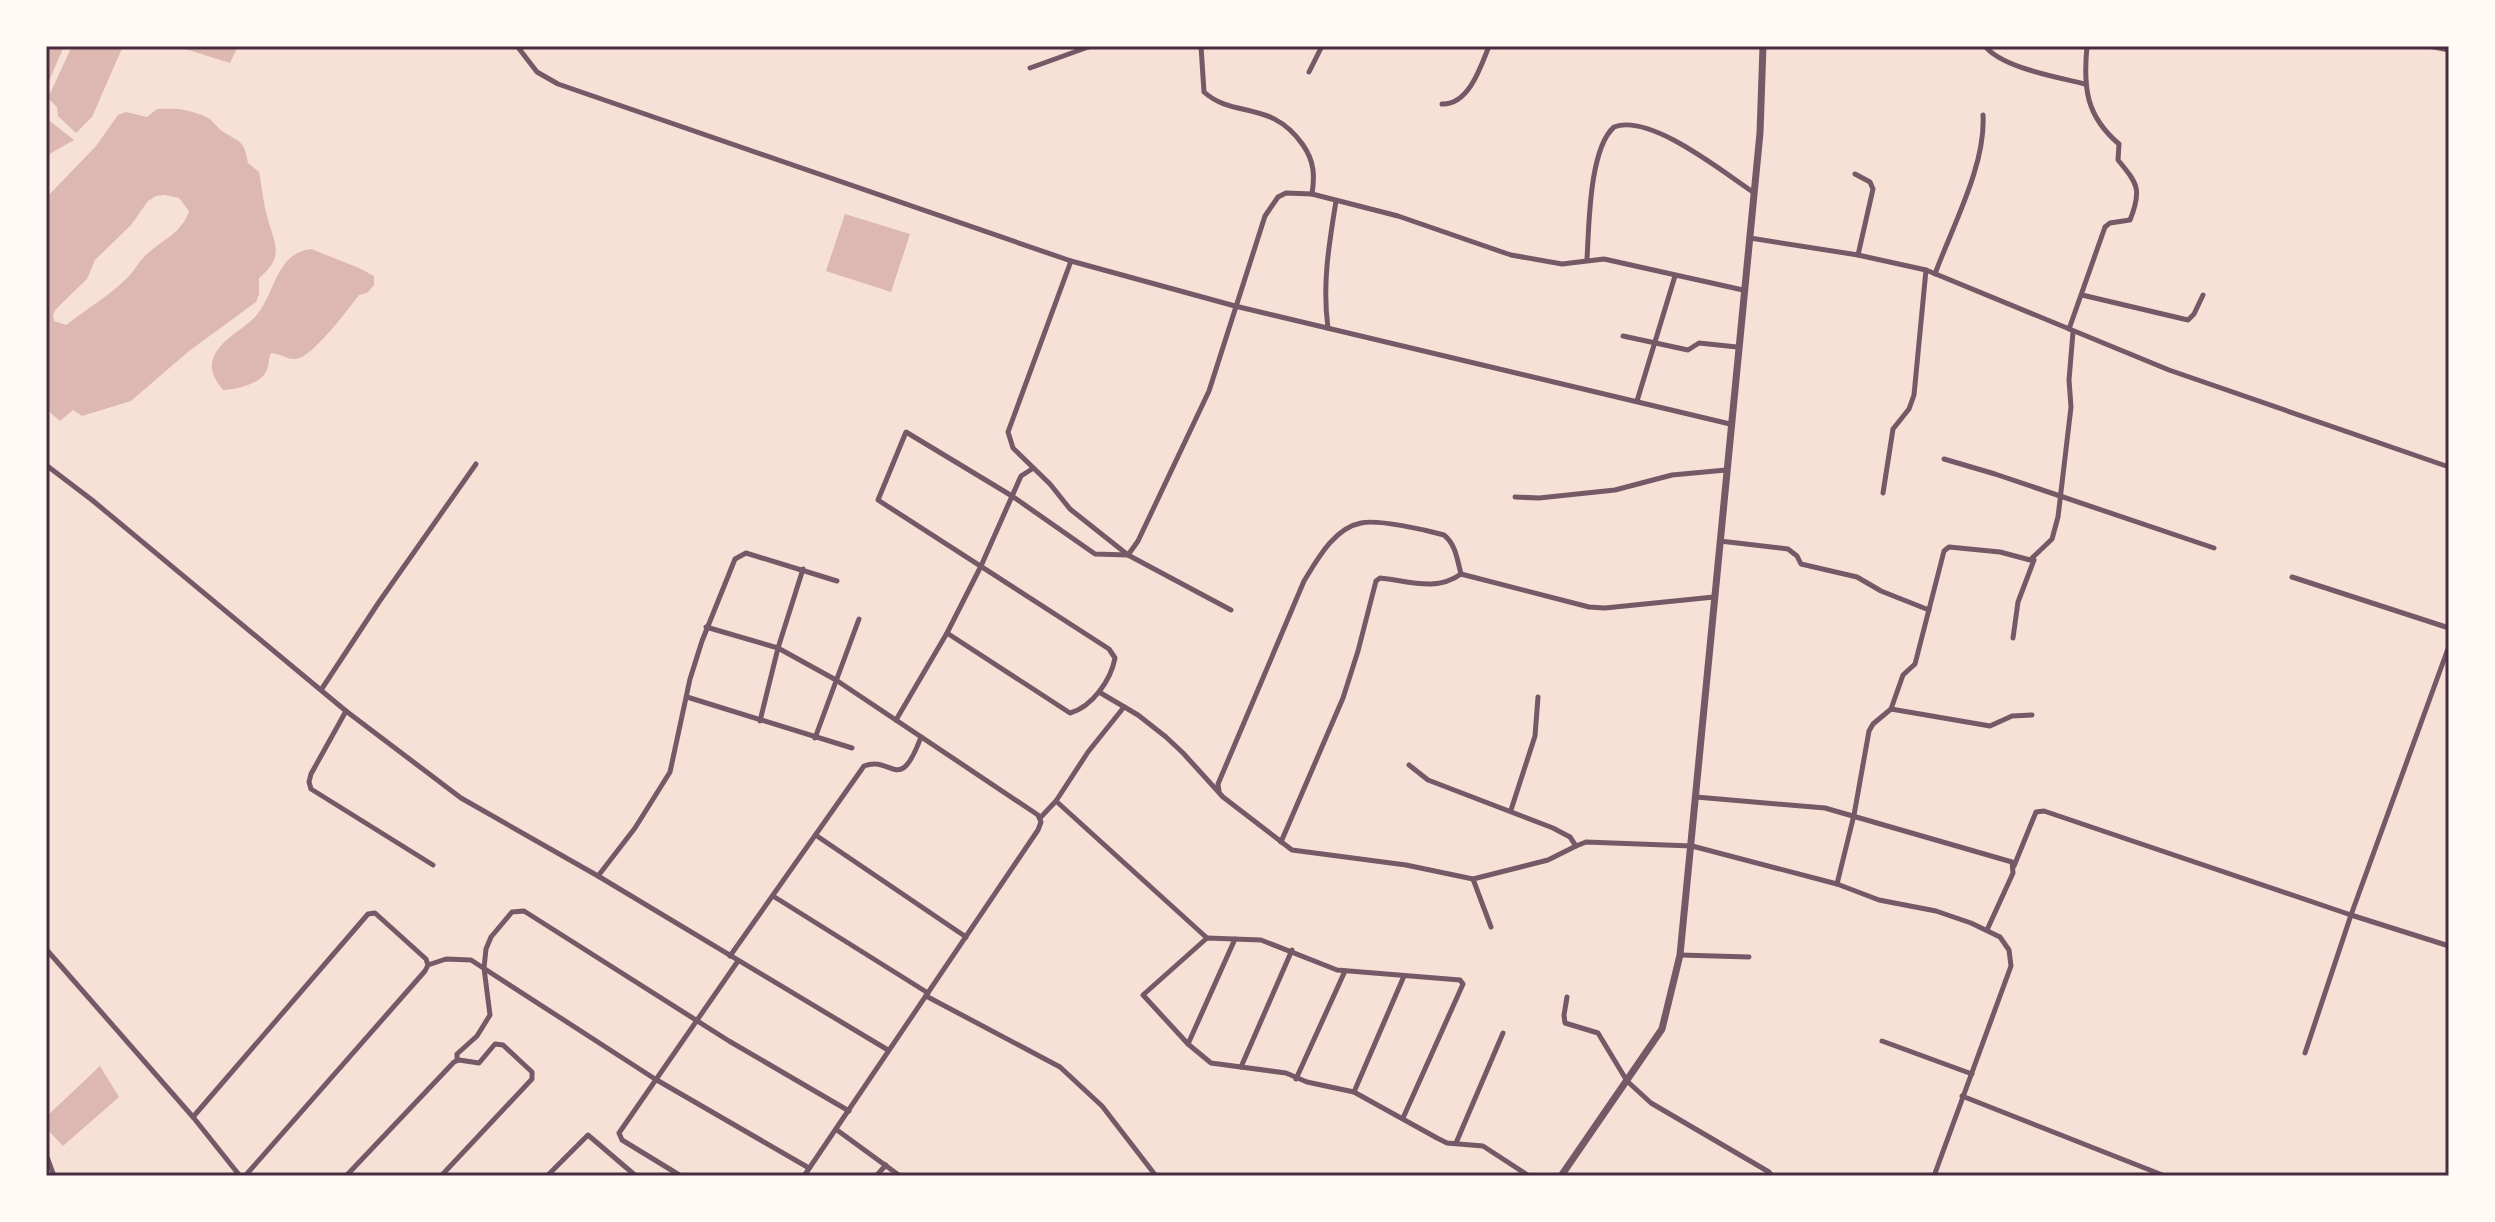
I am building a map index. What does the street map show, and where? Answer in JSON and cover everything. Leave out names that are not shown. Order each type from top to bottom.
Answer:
[{"type":"street","points":[[517,46],[537,72],[558,84],[1071,261],[1235,306],[1730,424]]},
{"type":"street","points":[[1030,68],[1091,46]]},
{"type":"street","points":[[1201,46],[1204,92],[1214,100],[1271,116],[1290,128],[1313,164],[1312,194]]},
{"type":"street","points":[[1309,72],[1322,46]]},
{"type":"street","points":[[1442,104],[1461,97],[1478,74],[1489,46]]},
{"type":"street","points":[[1561,1176],[1662,1029],[1680,955],[1760,133],[1763,46]]},
{"type":"street","points":[[1985,46],[1991,54],[2013,63],[2085,84]]},
{"type":"street","points":[[2013,638],[2018,602],[2034,559],[2052,539],[2058,517],[2071,407],[2071,331],[2105,227],[2110,223],[2130,220],[2138,195],[2135,182],[2118,160],[2119,144],[2101,130],[2087,99],[2087,46]]},
{"type":"street","points":[[2429,46],[2449,50]]},
{"type":"street","points":[[1935,274],[1967,198],[1983,135],[1983,115]]},
{"type":"street","points":[[1587,260],[1594,177],[1610,130],[1620,125],[1669,136],[1753,192]]},
{"type":"street","points":[[1855,174],[1870,182],[1873,189],[1858,255]]},
{"type":"street","points":[[1128,555],[1138,541],[1209,391],[1253,247],[1270,207],[1286,193],[1312,194],[1398,216],[1511,255],[1562,264],[1604,259],[1743,290]]},
{"type":"street","points":[[1328,328],[1324,298],[1336,201]]},
{"type":"street","points":[[1749,237],[1926,270],[2169,370],[2449,467]]},
{"type":"street","points":[[1071,261],[1008,432],[1013,448],[1050,484],[1070,509],[1128,555],[1231,610]]},
{"type":"street","points":[[1883,493],[1893,429],[1909,409],[1914,395],[1926,270]]},
{"type":"street","points":[[1637,402],[1675,276]]},
{"type":"street","points":[[2082,295],[2188,320],[2203,295]]},
{"type":"street","points":[[1623,336],[1688,350],[1699,343],[1737,347]]},
{"type":"street","points":[[947,633],[1070,713],[1087,704],[1099,692],[1114,666],[1113,653],[878,500],[906,432],[1012,496],[1095,554],[1128,555]]},
{"type":"street","points":[[1944,459],[2214,548]]},
{"type":"street","points":[[321,690],[476,464]]},
{"type":"street","points":[[46,465],[346,711],[461,798],[598,876],[888,1050]]},
{"type":"street","points":[[896,720],[947,633],[1021,476],[1032,469]]},
{"type":"street","points":[[1515,497],[1539,498],[1615,490],[1672,475],[1726,470]]},
{"type":"street","points":[[1219,791],[1218,784],[1304,581],[1322,552],[1339,535],[1363,522],[1444,535],[1456,551],[1461,574]]},
{"type":"street","points":[[1719,541],[1788,549],[1801,564],[1857,577],[1881,591],[1929,610]]},
{"type":"street","points":[[1837,884],[1854,815],[1869,731],[1891,709],[1903,675],[1915,664],[1942,558],[1949,547],[2034,559]]},
{"type":"street","points":[[598,876],[635,828],[670,772],[706,627],[735,559],[746,553],[837,581]]},
{"type":"street","points":[[760,721],[778,648],[803,569]]},
{"type":"street","points":[[1281,842],[1343,698],[1376,581],[1380,578],[1440,585],[1461,574],[1589,607],[1605,608],[1714,597]]},
{"type":"street","points":[[2292,577],[2449,628]]},
{"type":"street","points":[[815,738],[859,619]]},
{"type":"street","points":[[706,627],[778,648],[836,680],[1040,819]]},
{"type":"street","points":[[2305,1053],[2351,915],[2449,646]]},
{"type":"street","points":[[1099,692],[1124,707],[1183,753],[1223,797],[1292,850],[1406,865],[1473,879],[1548,860],[1586,842],[1692,846],[1837,884],[1879,900],[1936,911],[1987,930],[2005,942],[2011,958],[1934,1176]]},
{"type":"street","points":[[687,697],[852,748]]},
{"type":"street","points":[[1511,810],[1535,736],[1538,697]]},
{"type":"street","points":[[804,1176],[1038,830],[1040,819],[1124,707]]},
{"type":"street","points":[[1891,709],[1990,726],[2012,716],[2032,715]]},
{"type":"street","points":[[346,711],[311,774],[311,789],[433,865]]},
{"type":"street","points":[[730,956],[864,766],[871,763],[891,770],[904,768],[913,757],[921,737]]},
{"type":"street","points":[[1409,765],[1428,780],[1553,828],[1570,837],[1576,846]]},
{"type":"street","points":[[1696,797],[1825,808],[2012,862],[2014,866]]},
{"type":"street","points":[[1056,801],[1207,938],[1261,940],[1337,970],[1460,980],[1463,984],[1403,1118]]},
{"type":"street","points":[[1987,930],[2036,812],[2044,811],[2449,946]]},
{"type":"street","points":[[817,836],[966,937]]},
{"type":"street","points":[[1473,879],[1491,927]]},
{"type":"street","points":[[773,896],[927,995],[1060,1067],[1102,1106],[1156,1176]]},
{"type":"street","points":[[346,1176],[477,1036],[490,1015],[484,968],[486,949],[491,937],[512,912],[524,911],[849,1111]]},
{"type":"street","points":[[193,1117],[368,914],[375,913],[426,959],[428,965]]},
{"type":"street","points":[[1207,938],[1143,995],[1188,1044],[1211,1063],[1286,1073],[1296,1079],[1354,1092],[1437,1138],[1483,1146],[1529,1176]]},
{"type":"street","points":[[1188,1044],[1235,939]]},
{"type":"street","points":[[46,949],[243,1176],[428,965],[438,960],[461,959],[471,960],[655,1079],[809,1168]]},
{"type":"street","points":[[1241,1067],[1292,950]]},
{"type":"street","points":[[1680,955],[1749,957]]},
{"type":"street","points":[[681,1176],[619,1137],[619,1133],[738,961]]},
{"type":"street","points":[[1296,1079],[1346,971]]},
{"type":"street","points":[[1354,1092],[1404,975]]},
{"type":"street","points":[[1567,997],[1565,1023],[1598,1033],[1627,1081],[1651,1103],[1772,1176]]},
{"type":"street","points":[[1456,1143],[1503,1033]]},
{"type":"street","points":[[1882,1041],[1972,1074]]},
{"type":"street","points":[[441,1176],[533,1076],[499,1043],[479,1063],[457,1060]]},
{"type":"street","points":[[1962,1096],[2165,1176]]},
{"type":"street","points":[[837,1130],[900,1176]]},
{"type":"street","points":[[547,1176],[588,1135],[636,1176]]},
{"type":"street","points":[[46,1154],[54,1176]]},
{"type":"street","points":[[876,1176],[886,1165]]},
{"type":"shaded area","points":[[46,46],[64,46],[46,88]]},
{"type":"shaded area","points":[[72,46],[123,46],[92,117],[76,133],[58,116],[57,107],[48,98]]},
{"type":"shaded area","points":[[176,46],[238,46],[230,63]]},
{"type":"shaded area","points":[[157,109],[190,111],[208,118],[240,142],[248,163],[259,172],[275,242],[273,263],[259,278],[256,302],[189,351],[131,401],[82,416],[73,410],[60,421],[46,409],[46,198],[96,146],[118,115],[126,112],[147,117]],"holes":[[[165,195],[179,198],[189,211],[177,231],[146,255],[129,276],[105,297],[66,325],[54,321],[56,309],[87,279],[95,260],[131,225],[148,201]]]},
{"type":"shaded area","points":[[46,118],[74,140],[46,156]]},
{"type":"shaded area","points":[[845,214],[910,234],[891,292],[826,271]]},
{"type":"shaded area","points":[[311,249],[374,276],[374,285],[367,293],[359,295],[330,332],[303,356],[293,359],[271,353],[267,370],[258,380],[223,390],[212,370],[212,361],[218,350],[255,317],[290,258]]},
{"type":"shaded area","points":[[100,1066],[119,1097],[63,1146],[46,1128],[46,1117]]}]
